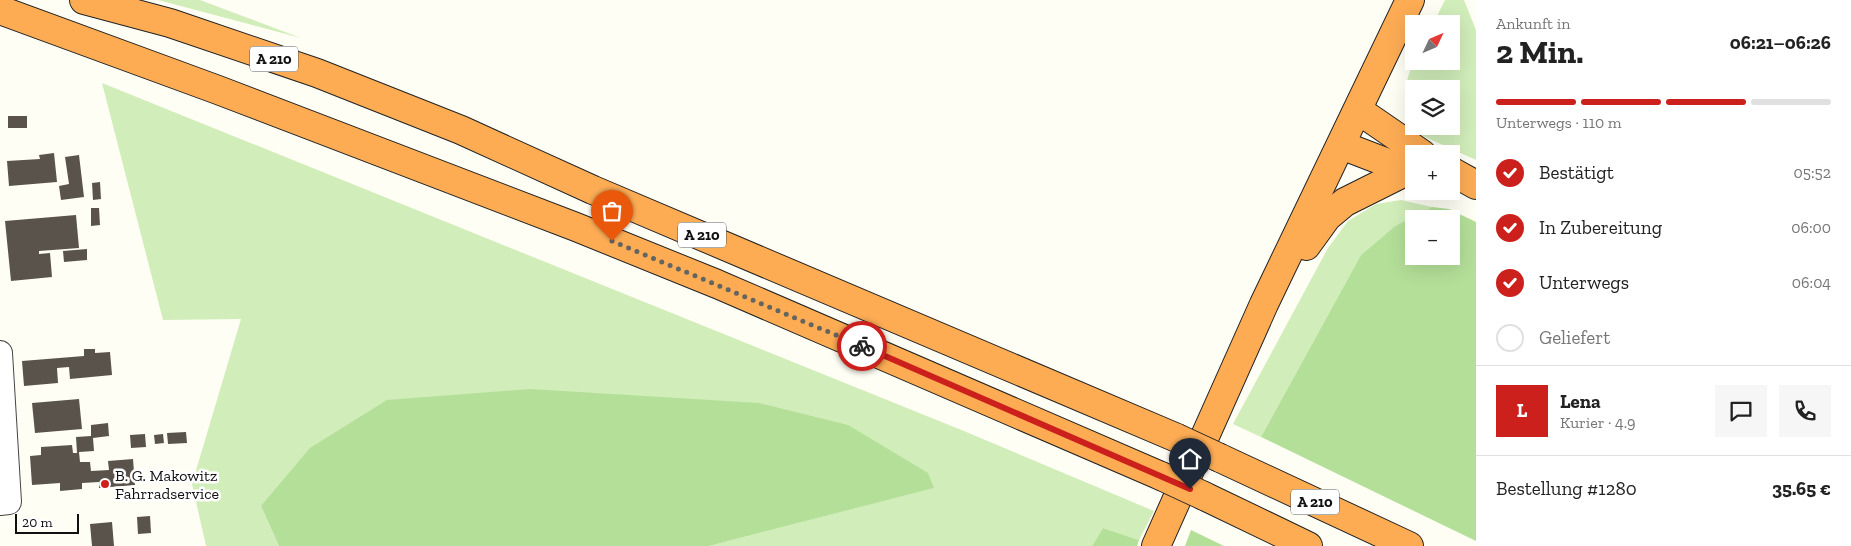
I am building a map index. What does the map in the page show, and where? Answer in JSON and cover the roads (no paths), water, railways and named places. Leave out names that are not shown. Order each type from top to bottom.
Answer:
[{"type":"highway","name":"A 210","points":[[84,0],[170,23],[317,73],[452,126],[602,193],[1177,438],[1409,546]]},
{"type":"highway","points":[[1156,546],[1264,304],[1410,0]]},
{"type":"highway","name":"A 210","points":[[0,10],[218,90],[576,227],[726,288],[1161,476],[1308,546]]},
{"type":"highway","points":[[1358,110],[1405,157]]},
{"type":"highway","points":[[1341,145],[1405,163]]},
{"type":"highway","points":[[1264,304],[1327,217],[1344,202],[1405,171]]},
{"type":"highway","points":[[1460,176],[1476,185]]},
{"type":"highway","points":[[1460,187],[1476,192]]},
{"type":"street","points":[[0,352],[9,502],[0,503]]},
{"type":"place","name":"B. G. Makowitz Fahrradservice","points":[[105,484]]}]
